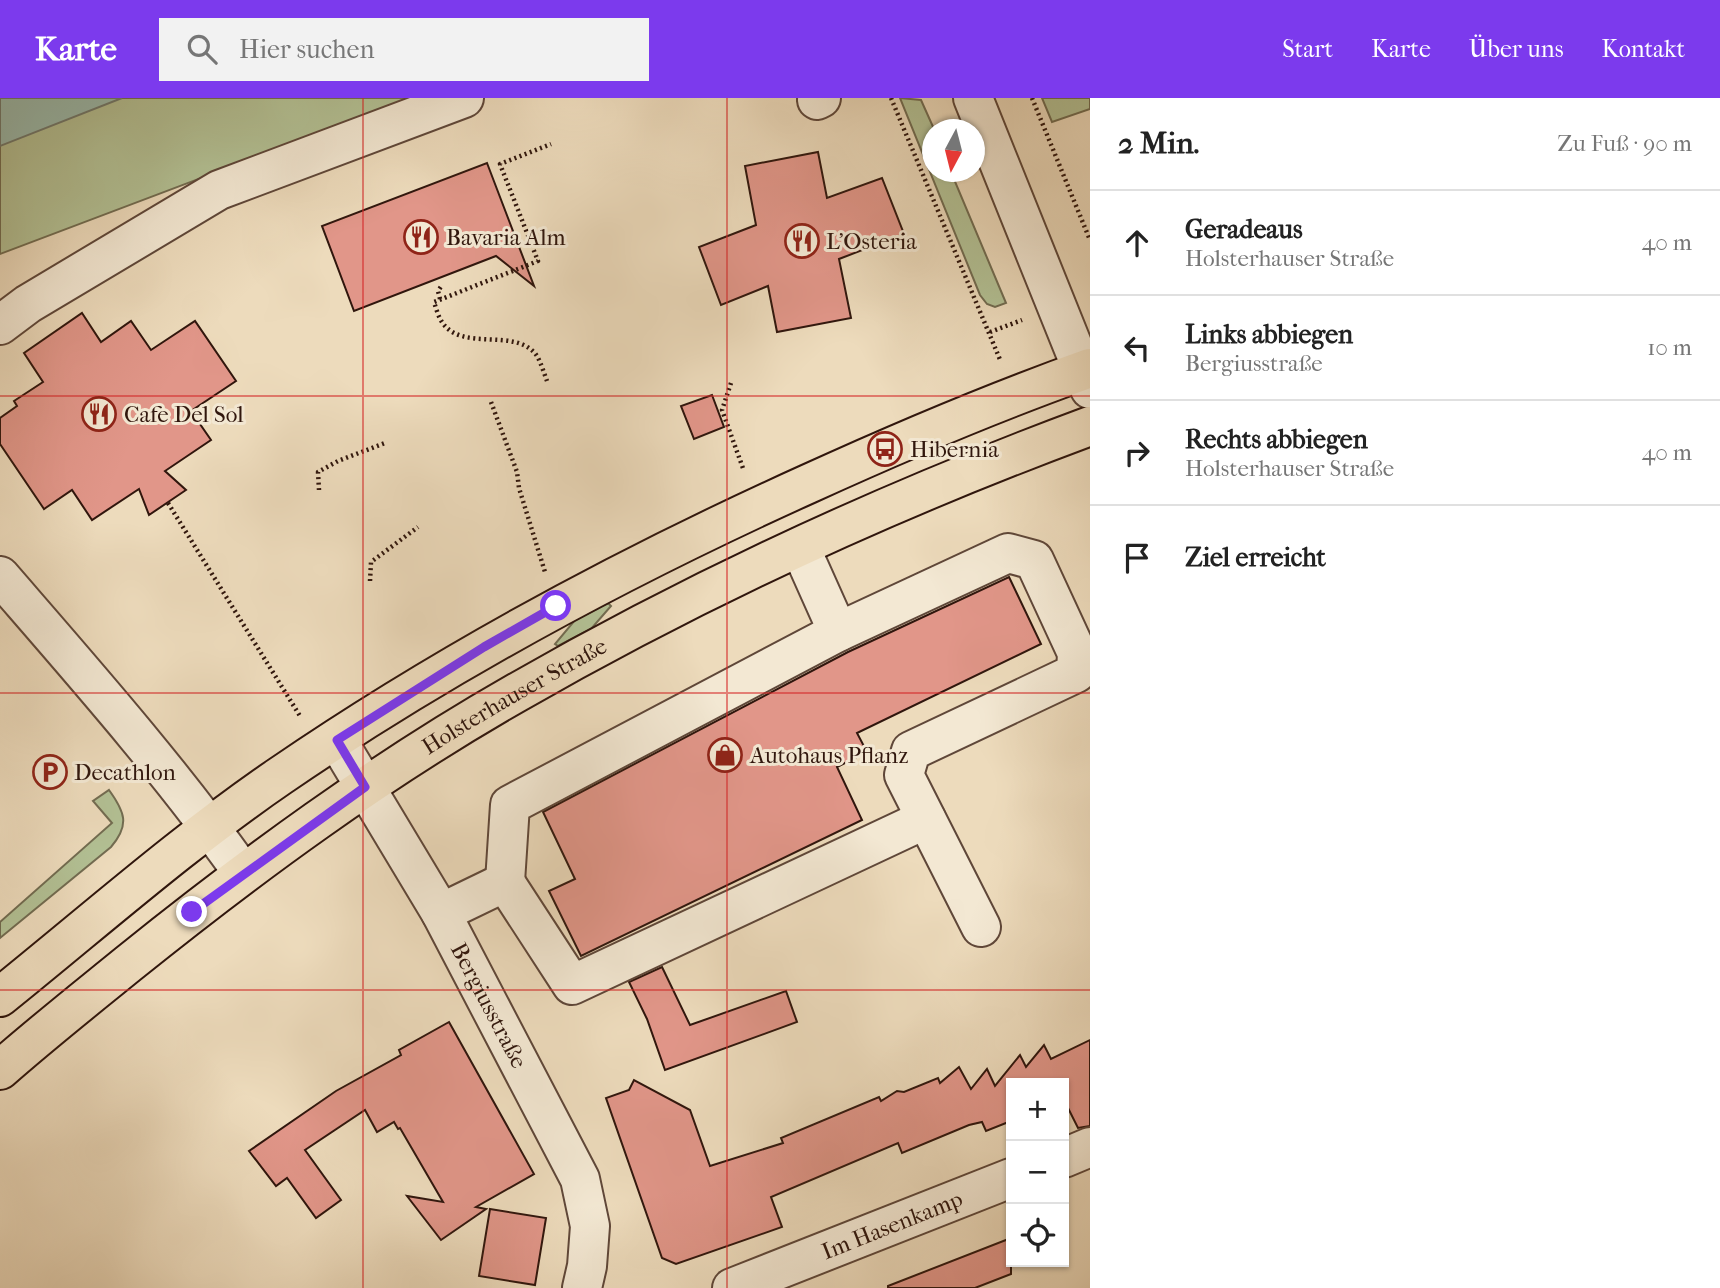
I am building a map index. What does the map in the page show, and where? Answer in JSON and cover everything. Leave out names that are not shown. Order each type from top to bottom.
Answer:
[{"type":"main road","points":[[0,997],[211,827],[279,777],[484,647],[556,606],[656,555],[885,449],[1087,376]]},
{"type":"main road","name":"Holsterhauser Straße","points":[[0,1070],[243,873],[365,787],[513,695],[635,626],[800,547],[972,472],[1090,426]]},
{"type":"street","points":[[0,325],[28,304],[219,190],[464,98]]},
{"type":"street","points":[[973,98],[1087,376]]},
{"type":"street","points":[[800,547],[838,632]]},
{"type":"street","points":[[926,819],[572,985],[505,882],[510,805],[838,632],[1009,553],[1034,560],[1077,653],[1076,673],[911,751],[904,775],[981,927]]},
{"type":"street","points":[[0,576],[141,738],[211,827],[243,873]]},
{"type":"street","name":"Bergiusstraße","points":[[328,745],[365,787],[441,913],[580,1180],[590,1226],[587,1266],[582,1288]]},
{"type":"street","points":[[441,913],[505,882]]},
{"type":"street","points":[[1069,1156],[1090,1147]]},
{"type":"street","name":"Im Hasenkamp","points":[[732,1288],[1006,1180]]},
{"type":"path","points":[[891,98],[990,332]]},
{"type":"path","points":[[1032,98],[1090,240]]},
{"type":"path","points":[[547,381],[537,356],[526,346],[458,334],[442,324],[433,302],[538,261],[500,163],[551,144]]},
{"type":"path","points":[[440,299],[438,292],[442,285]]},
{"type":"path","points":[[731,383],[722,410],[757,507]]},
{"type":"path","points":[[491,402],[517,472],[519,488],[556,606]]},
{"type":"path","points":[[319,490],[318,472],[338,461],[385,443]]},
{"type":"path","points":[[168,503],[328,745]]},
{"type":"path","points":[[370,582],[371,562],[418,527]]},
{"type":"green space","points":[[0,98],[413,98],[0,254]]},
{"type":"green space","points":[[900,98],[921,100],[930,119],[922,119],[922,152]]},
{"type":"green space","points":[[1042,98],[1090,98],[1090,109],[1052,122]]},
{"type":"green space","points":[[934,182],[955,182],[1006,303],[995,307],[987,304],[980,295]]},
{"type":"green space","points":[[608,603],[611,606],[591,629],[558,646],[555,644],[575,620]]},
{"type":"green space","points":[[109,790],[119,805],[123,818],[117,839],[111,847],[0,938],[0,922],[112,823],[93,801]]},
{"type":"shaded area","points":[[0,98],[122,98],[0,146]]},
{"type":"building","name":"L'Osteria","points":[[818,152],[827,198],[882,178],[904,234],[839,259],[851,318],[777,332],[768,286],[721,305],[699,247],[756,225],[745,166]]},
{"type":"building","name":"Bavaria Alm","points":[[487,163],[534,286],[496,256],[354,311],[322,226]]},
{"type":"building","name":"Cafe Del Sol","points":[[82,313],[101,342],[131,321],[151,350],[195,321],[236,381],[191,411],[211,440],[165,471],[186,490],[149,515],[139,489],[92,520],[72,490],[44,509],[0,444],[0,418],[17,406],[14,401],[43,382],[24,353]]},
{"type":"building","points":[[712,395],[724,427],[694,439],[681,406]]},
{"type":"building","points":[[1009,577],[1041,644],[857,733],[867,752],[837,767],[862,820],[581,956],[549,891],[575,879],[543,812],[848,652]]},
{"type":"building","points":[[662,967],[690,1025],[786,991],[797,1022],[665,1070],[647,1019],[629,982]]},
{"type":"building","points":[[449,1022],[534,1174],[476,1207],[486,1209],[441,1240],[407,1196],[443,1202],[400,1128],[398,1129],[394,1122],[377,1132],[365,1110],[305,1150],[341,1200],[316,1218],[287,1178],[276,1186],[249,1151],[336,1091],[401,1055],[399,1050]]},
{"type":"building","points":[[1090,1040],[1090,1126],[1078,1128],[1069,1110],[1069,1078],[1006,1078],[1006,1123],[986,1131],[982,1122],[969,1125],[902,1153],[898,1143],[771,1197],[782,1227],[676,1264],[662,1258],[606,1098],[629,1090],[634,1080],[690,1110],[710,1166],[783,1143],[781,1138],[879,1097],[881,1101],[897,1091],[904,1092],[938,1078],[940,1083],[959,1067],[971,1089],[987,1069],[995,1086],[1020,1055],[1026,1067],[1044,1045],[1051,1059]]},
{"type":"building","points":[[490,1209],[546,1218],[535,1285],[479,1276]]},
{"type":"building","points":[[1006,1240],[1006,1267],[1011,1267],[1011,1274],[975,1288],[888,1286]]},
{"type":"place","name":"Bavaria Alm","points":[[421,237]]},
{"type":"place","name":"L'Osteria","points":[[802,241]]},
{"type":"place","name":"Cafe Del Sol","points":[[99,414]]},
{"type":"place","name":"Hibernia","points":[[885,449]]},
{"type":"place","name":"Autohaus Pflanz","points":[[725,755]]},
{"type":"place","name":"Decathlon","points":[[50,772]]},
{"type":"route","points":[[192,912],[365,787],[337,740],[484,647],[556,606]]}]
